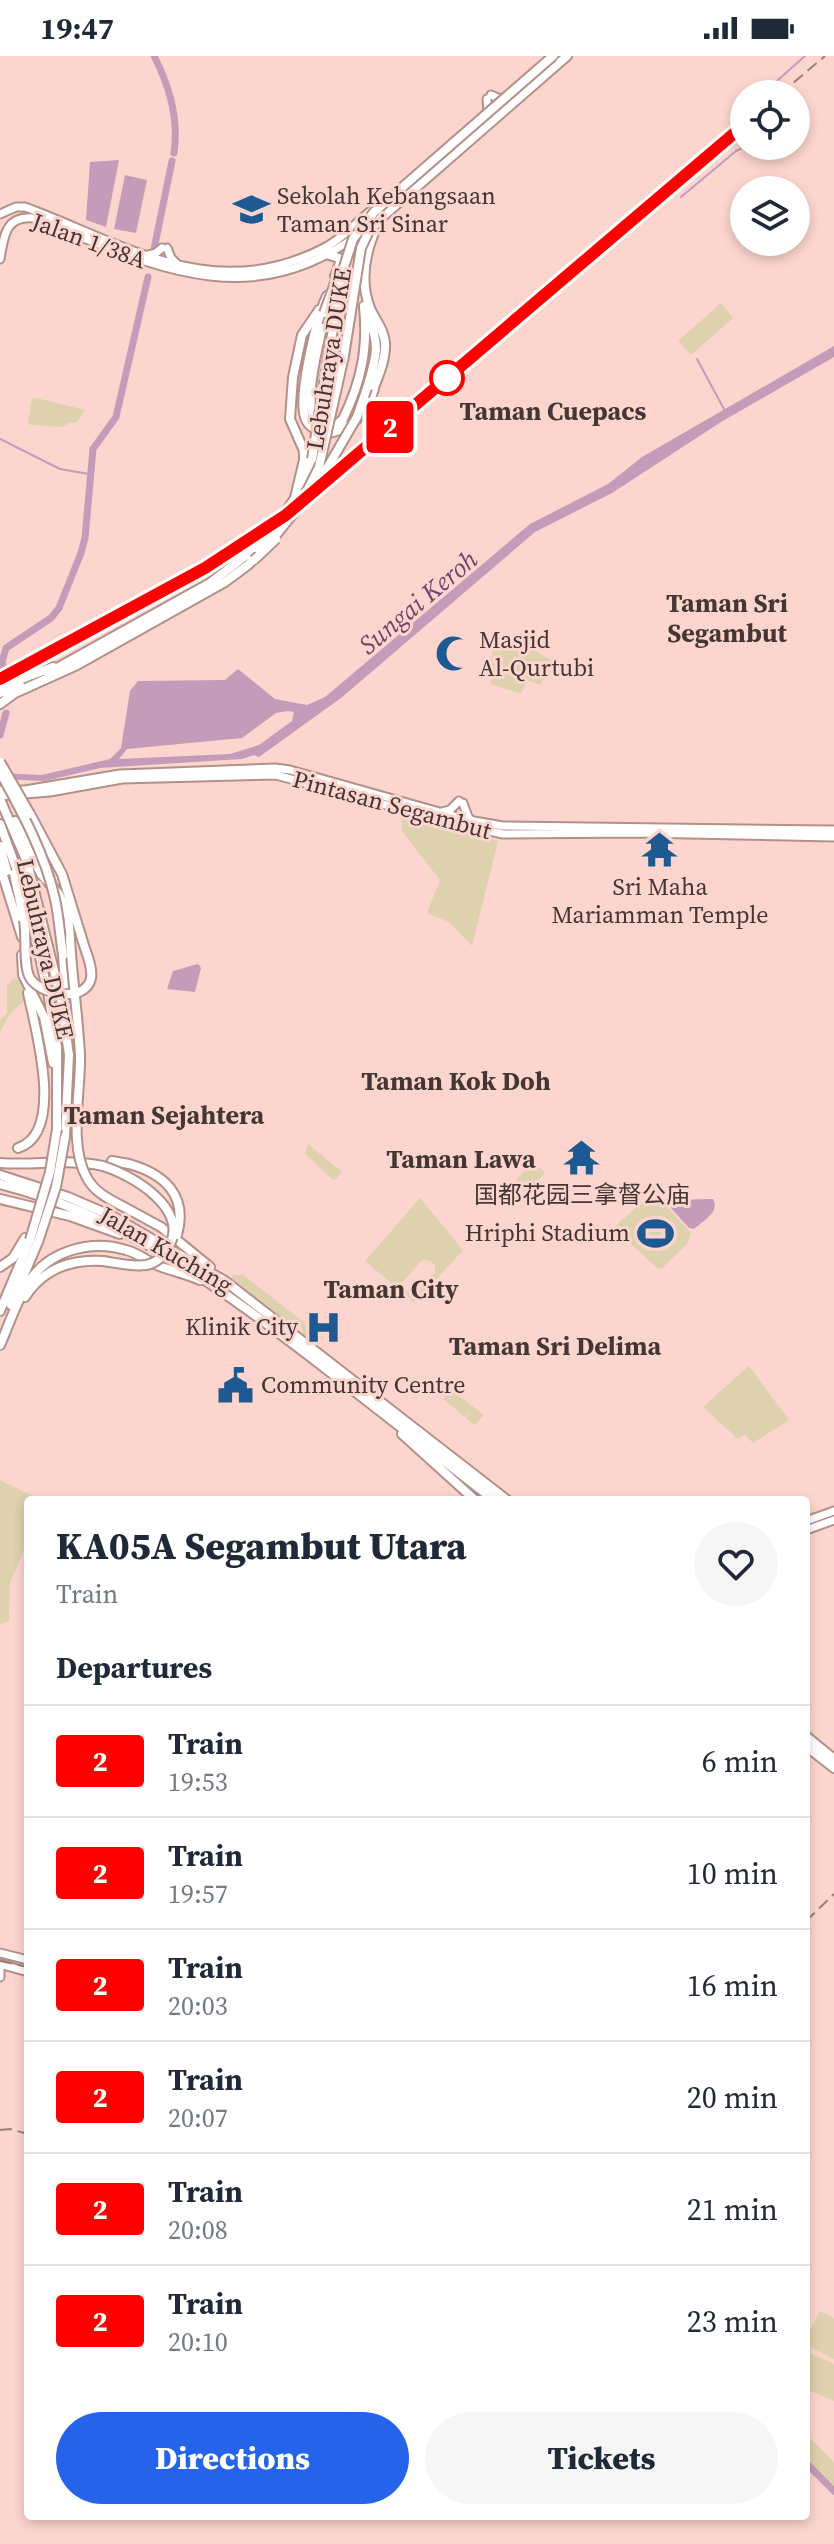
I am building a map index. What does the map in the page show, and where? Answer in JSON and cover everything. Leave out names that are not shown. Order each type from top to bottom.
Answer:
[{"type":"highway","name":"Lebuhraya DUKE","points":[[13,691],[223,575],[261,543],[304,487],[312,459],[347,253],[359,229],[374,212],[552,56]]},
{"type":"highway","name":"Lebuhraya DUKE","points":[[13,691],[77,665],[225,582],[254,560],[300,505],[319,467],[344,356],[361,248],[371,227],[567,56]]},
{"type":"highway","points":[[358,276],[358,246],[377,219]]},
{"type":"highway","points":[[326,254],[339,258],[338,269],[306,376],[303,409],[311,426],[326,434],[346,428],[365,411],[384,357],[385,343],[368,302],[365,265],[377,219]]},
{"type":"highway","points":[[338,269],[342,264],[349,263],[355,268],[367,335],[363,363],[343,419],[329,426],[318,423],[310,413],[311,388],[323,311],[347,253]]},
{"type":"highway","points":[[254,560],[308,502],[357,417],[377,352],[376,335],[364,306]]},
{"type":"highway","points":[[295,498],[304,451],[290,419],[293,377],[302,335],[323,311]]},
{"type":"highway","points":[[0,687],[61,665]]},
{"type":"highway","points":[[0,695],[13,691]]},
{"type":"highway","points":[[0,704],[13,691]]},
{"type":"highway","points":[[0,762],[53,855],[71,899],[92,974],[88,986],[82,991],[70,994],[35,985],[28,973],[24,920],[1,825]]},
{"type":"highway","points":[[0,772],[24,817],[58,912],[70,1034],[69,1055]]},
{"type":"highway","points":[[0,783],[40,865]]},
{"type":"highway","name":"Lebuhraya DUKE","points":[[1,798],[27,862],[58,1094],[57,1129],[51,1165],[31,1240]]},
{"type":"highway","points":[[1,798],[59,894],[68,915],[80,1052],[76,1116],[86,1177],[97,1191],[170,1233],[250,1299]]},
{"type":"highway","name":"Lebuhraya DUKE","points":[[0,1333],[5,1310],[62,1161],[69,1055],[61,999],[34,909],[1,825]]},
{"type":"highway","points":[[45,843],[70,911],[70,933]]},
{"type":"highway","points":[[0,846],[12,893],[24,920]]},
{"type":"highway","points":[[0,866],[22,934],[22,970],[40,1046],[44,1098],[38,1130],[26,1145],[18,1148]]},
{"type":"highway","points":[[26,985],[42,1011],[54,1048]]},
{"type":"highway","points":[[0,1163],[53,1161],[103,1166],[138,1183],[167,1209],[172,1218],[173,1237],[161,1258]]},
{"type":"highway","points":[[0,1352],[22,1301],[34,1285],[55,1269],[80,1261],[142,1265],[161,1258],[175,1241],[180,1221],[179,1204],[171,1188],[141,1167],[112,1161]]},
{"type":"highway","name":"Jalan Kuching","points":[[0,1175],[55,1192],[112,1216],[196,1263],[250,1299],[502,1496]]},
{"type":"highway","name":"Jalan Kuching","points":[[0,1184],[66,1204],[107,1222],[224,1292],[489,1496]]},
{"type":"highway","points":[[0,1199],[70,1216],[150,1245]]},
{"type":"highway","points":[[0,1267],[31,1240]]},
{"type":"highway","points":[[0,1345],[32,1276],[50,1260],[78,1248],[122,1249],[224,1292]]},
{"type":"highway","points":[[360,1396],[471,1496]]},
{"type":"highway","points":[[810,1739],[834,1759]]},
{"type":"highway","points":[[810,1749],[834,1768]]},
{"type":"main road","points":[[161,264],[221,272],[251,272],[285,264],[324,248],[552,56]]},
{"type":"main road","points":[[488,112],[489,97],[506,97]]},
{"type":"main road","name":"Jalan 1/38A","points":[[1,213],[25,207],[161,264]]},
{"type":"main road","name":"Jalan 1/38A","points":[[0,259],[13,220],[23,217],[161,264]]},
{"type":"main road","points":[[161,264],[208,277],[245,278],[275,273],[342,246],[377,219]]},
{"type":"main road","points":[[68,225],[88,239],[111,242]]},
{"type":"main road","points":[[0,231],[4,240]]},
{"type":"main road","points":[[142,254],[156,253],[164,248],[178,265]]},
{"type":"main road","name":"Pintasan Segambut","points":[[1,798],[25,790],[120,774],[275,768],[472,821],[503,826],[801,829]]},
{"type":"main road","name":"Pintasan Segambut","points":[[1,798],[122,779],[276,775],[503,834],[834,834]]},
{"type":"main road","points":[[436,811],[450,810],[461,802],[472,821]]},
{"type":"main road","points":[[770,835],[801,829],[809,833],[834,834]]},
{"type":"main road","points":[[810,1520],[834,1511]]},
{"type":"main road","points":[[810,1529],[834,1520]]},
{"type":"main road","points":[[0,1953],[24,1959]]},
{"type":"main road","points":[[0,1977],[0,1966],[24,1971]]},
{"type":"shaded area","points":[[119,160],[106,227],[86,220],[90,162]]},
{"type":"shaded area","points":[[125,175],[147,180],[136,233],[114,229]]},
{"type":"shaded area","points":[[721,303],[733,318],[691,355],[678,341]]},
{"type":"shaded area","points":[[834,346],[834,357],[721,422],[612,493],[535,532],[341,698],[259,757],[100,768],[45,781],[0,779],[0,773],[42,775],[110,759],[121,748],[130,691],[138,681],[225,680],[238,669],[275,699],[307,705],[325,697],[530,524],[608,484],[642,457]],"holes":[[[294,712],[292,721],[259,745],[230,754],[119,759],[127,749],[242,738],[276,713]]]},
{"type":"shaded area","points":[[32,399],[85,410],[76,423],[62,427],[31,425],[28,423]]},
{"type":"shaded area","points":[[511,638],[553,661],[540,685],[527,680],[521,694],[491,684],[492,643],[496,640],[509,644]]},
{"type":"shaded area","points":[[403,812],[498,841],[472,946],[449,922],[427,913],[440,880],[401,830]]},
{"type":"shaded area","points":[[198,964],[201,968],[195,992],[167,989],[173,971]]},
{"type":"shaded area","points":[[14,978],[22,981],[27,998],[9,1015],[0,1032],[0,1020],[7,1013],[7,986]]},
{"type":"shaded area","points":[[308,1144],[342,1172],[334,1181],[305,1154]]},
{"type":"shaded area","points":[[534,1161],[545,1173],[525,1193],[514,1182]]},
{"type":"shaded area","points":[[420,1198],[463,1250],[433,1283],[428,1279],[435,1272],[435,1265],[422,1260],[400,1285],[414,1297],[424,1286],[427,1288],[414,1302],[365,1261]]},
{"type":"shaded area","points":[[659,1198],[691,1233],[688,1243],[662,1268],[657,1268],[616,1230],[616,1225],[644,1201]]},
{"type":"shaded area","points":[[713,1199],[713,1212],[694,1229],[689,1228],[670,1207],[672,1200]]},
{"type":"shaded area","points":[[233,1275],[243,1275],[324,1338],[318,1344],[302,1333],[302,1328],[294,1321],[283,1320],[231,1279]]},
{"type":"shaded area","points":[[749,1366],[789,1420],[753,1443],[745,1435],[738,1439],[703,1407]]},
{"type":"shaded area","points":[[451,1390],[484,1415],[475,1425],[466,1418],[470,1411],[465,1417],[443,1399]]},
{"type":"shaded area","points":[[0,1480],[33,1496],[24,1496],[24,1550],[10,1583],[9,1621],[0,1624]]},
{"type":"shaded area","points":[[820,2311],[834,2318],[834,2359],[810,2347],[810,2331]]},
{"type":"shaded area","points":[[810,2353],[834,2364],[834,2401],[810,2391]]},
{"type":"shaded area","points":[[810,2438],[834,2462],[834,2486],[810,2463]]},
{"type":"waterway","points":[[154,56],[172,103],[174,153]]},
{"type":"waterway","points":[[778,80],[805,56]]},
{"type":"waterway","points":[[681,197],[730,156]]},
{"type":"waterway","points":[[154,249],[172,161]]},
{"type":"waterway","points":[[6,679],[2,662],[6,648],[51,618],[59,608],[81,553],[93,449],[116,417],[148,277]]},
{"type":"waterway","points":[[697,359],[725,411]]},
{"type":"waterway","points":[[0,439],[60,469],[89,474]]},
{"type":"waterway","points":[[0,735],[6,713]]},
{"type":"waterway","points":[[810,2467],[834,2491]]},
{"type":"railway","points":[[797,80],[825,56]]},
{"type":"railway","points":[[0,677],[206,565],[284,513],[730,134]]},
{"type":"railway","points":[[810,1917],[834,1894]]},
{"type":"railway","points":[[0,1961],[24,1966]]},
{"type":"railway","points":[[0,2130],[24,2133]]},
{"type":"train","name":"2","points":[[0,679],[205,568],[286,515],[730,137]]},
{"type":"place","name":"Sekolah Kebangsaan Taman Sri Sinar","points":[[251,210]]},
{"type":"place","name":"Masjid Al-Qurtubi","points":[[453,654]]},
{"type":"place","name":"Sri Maha Mariamman Temple","points":[[660,850]]},
{"type":"place","name":"国都花园三拿督公庙","points":[[582,1158]]},
{"type":"place","name":"Hriphi Stadium","points":[[656,1233]]},
{"type":"place","name":"Klinik City","points":[[324,1327]]},
{"type":"place","name":"Community Centre","points":[[235,1385]]},
{"type":"district","name":"Taman Cuepacs","points":[[553,411]]},
{"type":"district","name":"Taman Sri Segambut","points":[[727,618]]},
{"type":"district","name":"Taman Kok Doh","points":[[456,1081]]},
{"type":"district","name":"Taman Sejahtera","points":[[164,1115]]},
{"type":"district","name":"Taman Lawa","points":[[461,1159]]},
{"type":"district","name":"Taman City","points":[[391,1289]]},
{"type":"district","name":"Taman Sri Delima","points":[[555,1346]]},
{"type":"water label","name":"Sungai Keroh","points":[[418,602]]}]
